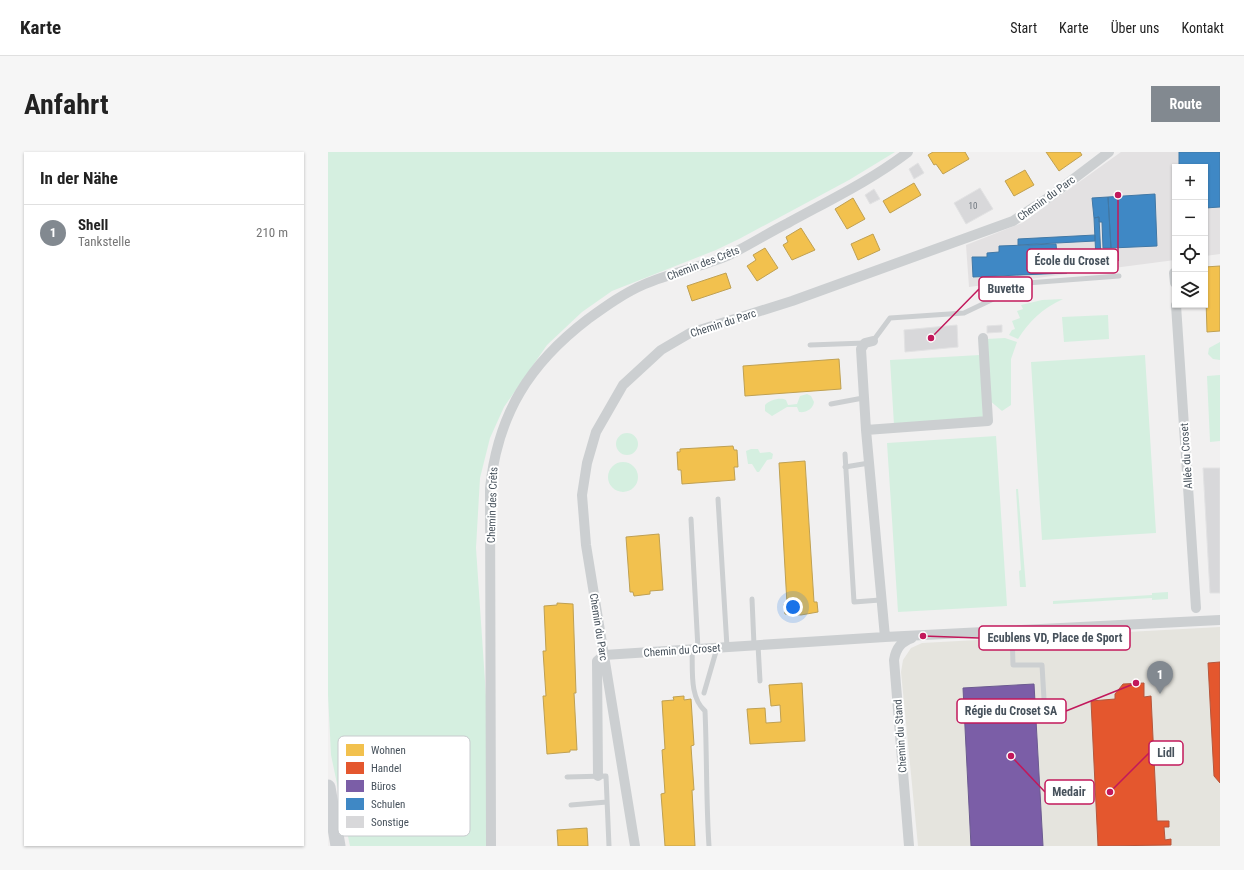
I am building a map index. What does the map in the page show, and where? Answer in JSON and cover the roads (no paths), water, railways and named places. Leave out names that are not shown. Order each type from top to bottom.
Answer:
[{"type":"street","name":"Chemin des Crêts","points":[[491,846],[490,488],[494,459],[500,440],[510,411],[521,391],[546,356],[595,314],[622,296],[646,284],[705,264],[740,250],[855,186],[908,152]]},
{"type":"street","name":"Chemin du Parc","points":[[635,846],[586,545],[582,495],[587,463],[596,432],[623,385],[634,373],[661,350],[680,338],[700,329],[799,299],[1014,221],[1051,196],[1109,152]]},
{"type":"street","name":"Allée du Croset","points":[[1176,308],[1196,608]]},
{"type":"street","points":[[866,430],[988,421],[983,338]]},
{"type":"street","points":[[869,342],[861,349],[863,398],[884,637]]},
{"type":"street","name":"Chemin du Croset","points":[[604,655],[884,637],[1220,620]]},
{"type":"street","name":"Chemin du Stand","points":[[909,846],[894,660],[897,648],[901,644],[916,636]]},
{"type":"street","points":[[598,776],[598,661],[604,655]]},
{"type":"street","points":[[328,787],[338,846]]},
{"type":"lane","points":[[810,345],[869,342],[890,318],[964,313],[1027,282],[1119,276]]},
{"type":"lane","points":[[831,404],[863,398]]},
{"type":"lane","points":[[845,454],[854,602],[880,600]]},
{"type":"lane","points":[[845,467],[869,463]]},
{"type":"lane","points":[[704,693],[722,648],[718,499]]},
{"type":"lane","points":[[691,518],[695,649],[694,697],[699,705],[705,710],[708,777],[706,795],[709,846]]},
{"type":"lane","points":[[752,599],[760,681]]},
{"type":"lane","points":[[1012,631],[1013,665],[1042,665],[1044,699]]},
{"type":"lane","points":[[567,777],[606,776],[609,846]]},
{"type":"lane","points":[[571,804],[607,802]]},
{"type":"place","name":"École du Croset","points":[[1118,195]]},
{"type":"place","name":"Buvette","points":[[931,338]]},
{"type":"place","name":"Ecublens VD, Place de Sport","points":[[923,636]]},
{"type":"place","name":"Régie du Croset SA","points":[[1136,683]]},
{"type":"place","name":"Shell","points":[[1160,694]]},
{"type":"place","name":"Medair","points":[[1011,756]]},
{"type":"place","name":"Lidl","points":[[1110,792]]}]
